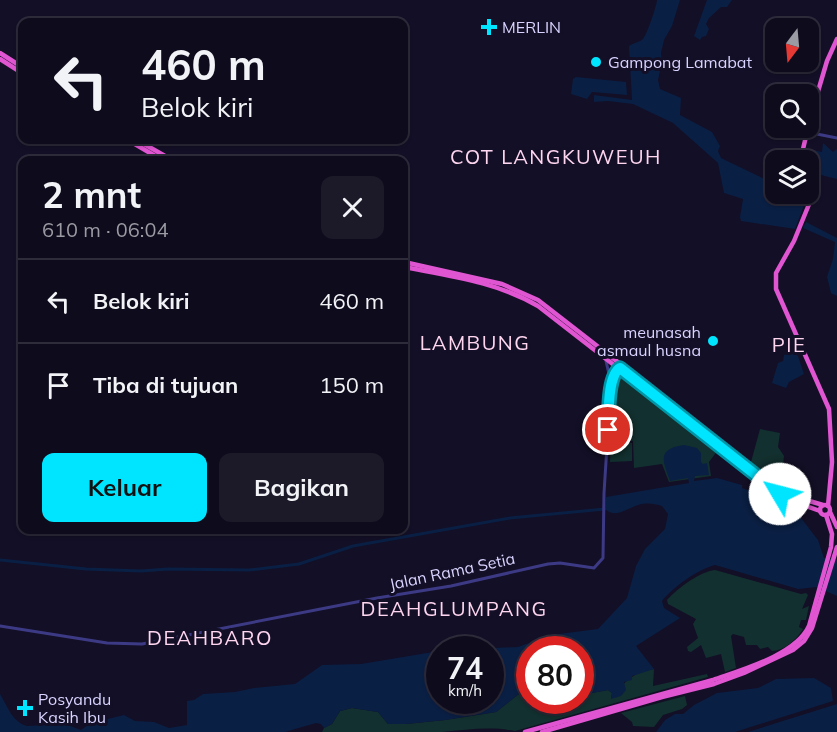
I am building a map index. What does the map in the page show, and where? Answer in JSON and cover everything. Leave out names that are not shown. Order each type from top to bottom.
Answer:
[{"type":"highway","points":[[819,90],[837,39]]},
{"type":"highway","points":[[0,53],[18,64]]},
{"type":"highway","points":[[0,59],[18,70]]},
{"type":"highway","points":[[135,144],[155,156]]},
{"type":"highway","points":[[144,144],[165,156]]},
{"type":"highway","points":[[542,732],[713,682],[779,653],[798,642],[808,626],[831,557],[832,536],[827,509],[832,462],[830,416],[774,280],[809,204]]},
{"type":"highway","points":[[408,265],[511,292],[538,306],[780,494],[820,511],[827,509]]},
{"type":"highway","points":[[408,265],[492,281],[538,300],[783,490],[827,509],[837,527]]},
{"type":"highway","points":[[831,557],[837,547]]},
{"type":"highway","points":[[525,732],[713,682]]},
{"type":"street","points":[[819,132],[837,138]]},
{"type":"street","points":[[605,357],[611,383]]},
{"type":"street","points":[[611,383],[615,372],[620,368]]},
{"type":"street","name":"Jalan Rama Setia","points":[[0,626],[107,643],[142,645],[377,598],[451,586],[548,564],[560,563],[590,568],[598,565],[603,558],[603,509],[611,383]]},
{"type":"green space","points":[[617,373],[718,450],[709,462],[711,476],[669,482],[662,464],[634,468],[633,441],[611,439],[614,378]]},
{"type":"green space","points":[[760,429],[780,433],[778,447],[784,456],[781,486],[751,462]]},
{"type":"green space","points":[[611,440],[632,443],[632,461],[610,462]]},
{"type":"green space","points":[[715,570],[801,594],[806,593],[808,595],[802,609],[809,606],[806,620],[801,620],[799,627],[803,629],[786,647],[772,651],[768,647],[760,649],[757,645],[746,645],[744,637],[733,634],[731,636],[736,668],[725,672],[721,654],[706,658],[701,645],[691,652],[688,651],[687,647],[698,638],[693,624],[696,619],[668,604],[667,600],[689,581]]},
{"type":"green space","points":[[654,669],[653,686],[707,674],[708,677],[594,709],[594,693],[608,690],[612,693],[611,699],[629,679]]},
{"type":"green space","points":[[516,696],[516,714],[576,714],[515,731],[469,729],[442,732],[322,732],[324,728],[332,724],[340,711],[352,708],[378,712],[388,724],[406,724],[483,714],[504,714],[504,706]]},
{"type":"green space","points":[[685,696],[687,705],[663,715],[654,727],[633,726],[632,722],[621,713]]},
{"type":"water","points":[[657,0],[680,0],[661,53],[662,62],[658,80],[660,89],[681,98],[680,115],[712,132],[720,146],[718,151],[721,158],[765,179],[765,204],[804,204],[795,229],[741,221],[743,199],[724,193],[718,163],[673,123],[633,104],[594,102],[594,95],[632,100],[629,46],[642,40]]},
{"type":"water","points":[[707,0],[732,0],[727,7],[721,7],[709,18],[706,24],[709,29],[706,36],[700,40],[694,36]]},
{"type":"water","points":[[576,77],[626,82],[627,95],[592,92],[587,99],[571,94],[573,79]]},
{"type":"water","points":[[823,143],[833,152],[837,149],[837,179],[819,173],[819,151],[822,152]]},
{"type":"water","points":[[806,222],[837,238],[837,296],[831,293],[827,277],[833,259],[835,242],[803,228]]},
{"type":"water","points":[[793,353],[798,356],[804,374],[789,382],[786,388],[772,383],[778,363],[783,361],[784,355]]},
{"type":"water","points":[[684,445],[697,448],[701,453],[701,462],[707,463],[709,475],[695,476],[694,481],[717,478],[742,485],[742,488],[766,494],[775,504],[795,512],[818,540],[824,558],[837,560],[837,596],[817,587],[798,589],[715,565],[701,570],[679,585],[662,601],[664,608],[680,618],[636,646],[654,669],[632,676],[632,680],[624,682],[626,690],[621,696],[611,699],[612,693],[608,690],[594,693],[594,636],[548,636],[598,629],[627,598],[636,566],[645,549],[665,529],[668,514],[662,506],[650,504],[637,505],[619,513],[610,512],[605,509],[606,497],[689,483],[688,478],[670,481],[664,457],[665,453]]},
{"type":"water","points":[[516,647],[516,696],[504,706],[504,648]]},
{"type":"water","points":[[426,653],[426,714],[483,714],[445,720],[388,724],[378,712],[352,708],[340,711],[332,724],[324,728],[321,724],[316,723],[285,732],[0,732],[0,694],[17,721],[27,726],[65,724],[81,730],[91,723],[124,715],[135,721],[154,722],[169,728],[187,725],[187,701],[194,700],[203,694],[295,684],[322,665],[361,664]]},
{"type":"water","points":[[814,678],[831,688],[833,701],[735,732],[656,732],[665,720],[675,714],[683,714],[694,705],[717,693],[758,688],[776,679]]},
{"type":"water","points":[[837,704],[837,732],[748,732]]},
{"type":"waterway","points":[[0,560],[86,569],[249,570],[299,564],[353,546],[510,518],[605,509]]},
{"type":"place","name":"MERLIN","points":[[489,27]]},
{"type":"place","name":"Gampong Lamabat","points":[[596,62]]},
{"type":"place","name":"meunasah asmaul husna","points":[[713,341]]},
{"type":"place","name":"Posyandu Kasih Ibu","points":[[25,708]]},
{"type":"district","name":"COT LANGKUWEUH","points":[[556,157]]},
{"type":"district","name":"LAMBUNG","points":[[475,343]]},
{"type":"district","name":"PIE","points":[[789,345]]},
{"type":"district","name":"DEAHGLUMPANG","points":[[454,609]]},
{"type":"district","name":"DEAHBARO","points":[[210,638]]},
{"type":"route","points":[[608,430],[611,383],[615,372],[620,368],[780,494]]}]
